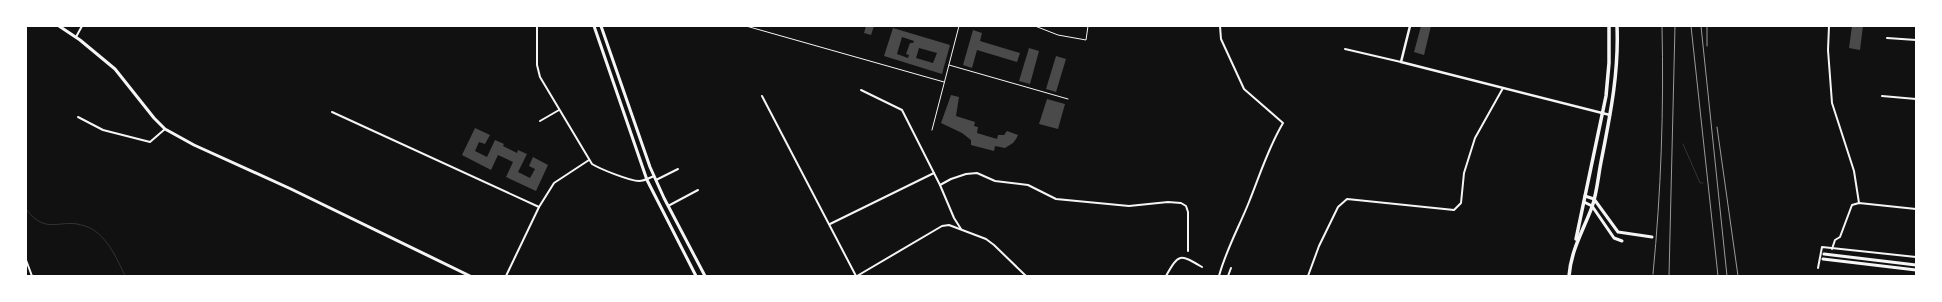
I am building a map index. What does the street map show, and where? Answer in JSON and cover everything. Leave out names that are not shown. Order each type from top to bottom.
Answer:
[{"type":"highway","points":[[1569,276],[1572,253],[1606,96],[1609,63],[1609,26]]},
{"type":"highway","points":[[1572,253],[1594,199],[1610,115],[1618,54],[1617,26]]},
{"type":"main road","points":[[59,26],[76,37],[115,69],[154,118],[165,129],[194,145],[298,192],[470,276]]},
{"type":"main road","points":[[594,26],[647,180],[696,276]]},
{"type":"main road","points":[[601,26],[654,176],[705,276]]},
{"type":"main road","points":[[1585,196],[1594,199],[1618,232],[1652,237]]},
{"type":"main road","points":[[1584,202],[1592,206],[1614,238],[1622,241]]},
{"type":"main road","points":[[1824,254],[1916,265]]},
{"type":"main road","points":[[1823,260],[1916,270]]},
{"type":"street","points":[[76,37],[82,26]]},
{"type":"street","points":[[538,26],[537,65],[540,77],[592,164],[599,169],[638,181],[647,180],[654,176]]},
{"type":"street","points":[[1219,276],[1228,246],[1249,203],[1274,137],[1283,123],[1244,89],[1221,39],[1220,26]]},
{"type":"street","points":[[1401,62],[1410,26]]},
{"type":"street","points":[[1829,26],[1828,50],[1832,103],[1854,171],[1859,203]]},
{"type":"street","points":[[1887,38],[1916,40]]},
{"type":"street","points":[[1345,49],[1610,115]]},
{"type":"street","points":[[1308,276],[1319,246],[1338,207],[1347,199],[1454,210],[1459,207],[1462,203],[1464,173],[1475,138],[1503,88]]},
{"type":"street","points":[[861,90],[902,110],[940,185],[954,218],[962,230]]},
{"type":"street","points":[[762,96],[856,276],[942,226],[949,225],[986,239],[1026,276]]},
{"type":"street","points":[[1882,96],[1916,99]]},
{"type":"street","points":[[540,121],[559,110]]},
{"type":"street","points":[[332,112],[539,207]]},
{"type":"street","points":[[78,117],[104,130],[150,142],[165,129]]},
{"type":"street","points":[[506,276],[539,207],[554,183],[589,160]]},
{"type":"street","points":[[656,180],[678,169]]},
{"type":"street","points":[[830,224],[934,173]]},
{"type":"street","points":[[940,185],[951,179],[976,173],[995,181],[1028,185],[1056,198],[1129,206],[1168,202],[1181,203],[1186,206],[1188,212],[1188,251]]},
{"type":"street","points":[[668,206],[698,190]]},
{"type":"street","points":[[1832,249],[1835,240],[1840,237],[1852,205],[1859,203],[1916,209]]},
{"type":"street","points":[[1818,268],[1822,247],[1916,258]]},
{"type":"street","points":[[1166,276],[1175,260],[1180,257],[1185,257],[1202,267]]},
{"type":"street","points":[[26,260],[32,276]]},
{"type":"street","points":[[1228,276],[1231,268]]},
{"type":"lane","points":[[746,26],[944,82]]},
{"type":"lane","points":[[932,130],[959,26]]},
{"type":"lane","points":[[1035,26],[1058,34],[1086,40],[1088,26]]},
{"type":"lane","points":[[948,65],[1068,99]]},
{"type":"building","points":[[866,26],[874,26],[871,35],[864,33]]},
{"type":"building","points":[[1421,26],[1431,26],[1424,55],[1414,52]]},
{"type":"building","points":[[1852,26],[1863,26],[1860,50],[1849,48]]},
{"type":"building","points":[[893,28],[950,45],[942,74],[884,56]],"holes":[[[902,37],[914,41],[913,43],[910,43],[906,54],[909,55],[908,58],[897,54]],[[919,48],[937,53],[933,63],[916,58]]]},
{"type":"building","points":[[973,30],[982,33],[980,41],[1020,53],[1017,62],[977,50],[972,68],[963,65]]},
{"type":"building","points":[[1029,48],[1039,51],[1030,84],[1019,81]]},
{"type":"building","points":[[1056,56],[1066,59],[1056,92],[1046,89]]},
{"type":"building","points":[[951,95],[959,97],[956,116],[975,122],[974,126],[978,127],[977,133],[997,139],[998,135],[1004,135],[1007,131],[1018,135],[1016,139],[1005,148],[995,146],[994,151],[971,145],[971,140],[962,133],[941,123]]},
{"type":"building","points":[[1047,99],[1065,104],[1058,129],[1039,124]]},
{"type":"building","points":[[475,128],[490,135],[485,144],[479,142],[475,151],[487,157],[495,140],[517,153],[518,150],[527,154],[518,172],[530,178],[535,169],[529,166],[533,157],[548,165],[536,191],[506,177],[513,162],[498,155],[491,170],[462,155]]},
{"type":"waterway","points":[[1683,144],[1700,183],[1703,183]]},
{"type":"waterway","points":[[26,209],[34,217],[47,224],[54,225],[68,223],[85,226],[92,229],[110,246],[125,276]]},
{"type":"railway","points":[[1653,274],[1661,150],[1663,88],[1662,26]]},
{"type":"railway","points":[[1669,276],[1675,26]]},
{"type":"railway","points":[[1691,26],[1718,276]]},
{"type":"railway","points":[[1701,26],[1727,276]]},
{"type":"railway","points":[[1707,26],[1707,46]]},
{"type":"railway","points":[[1717,127],[1738,276]]}]
